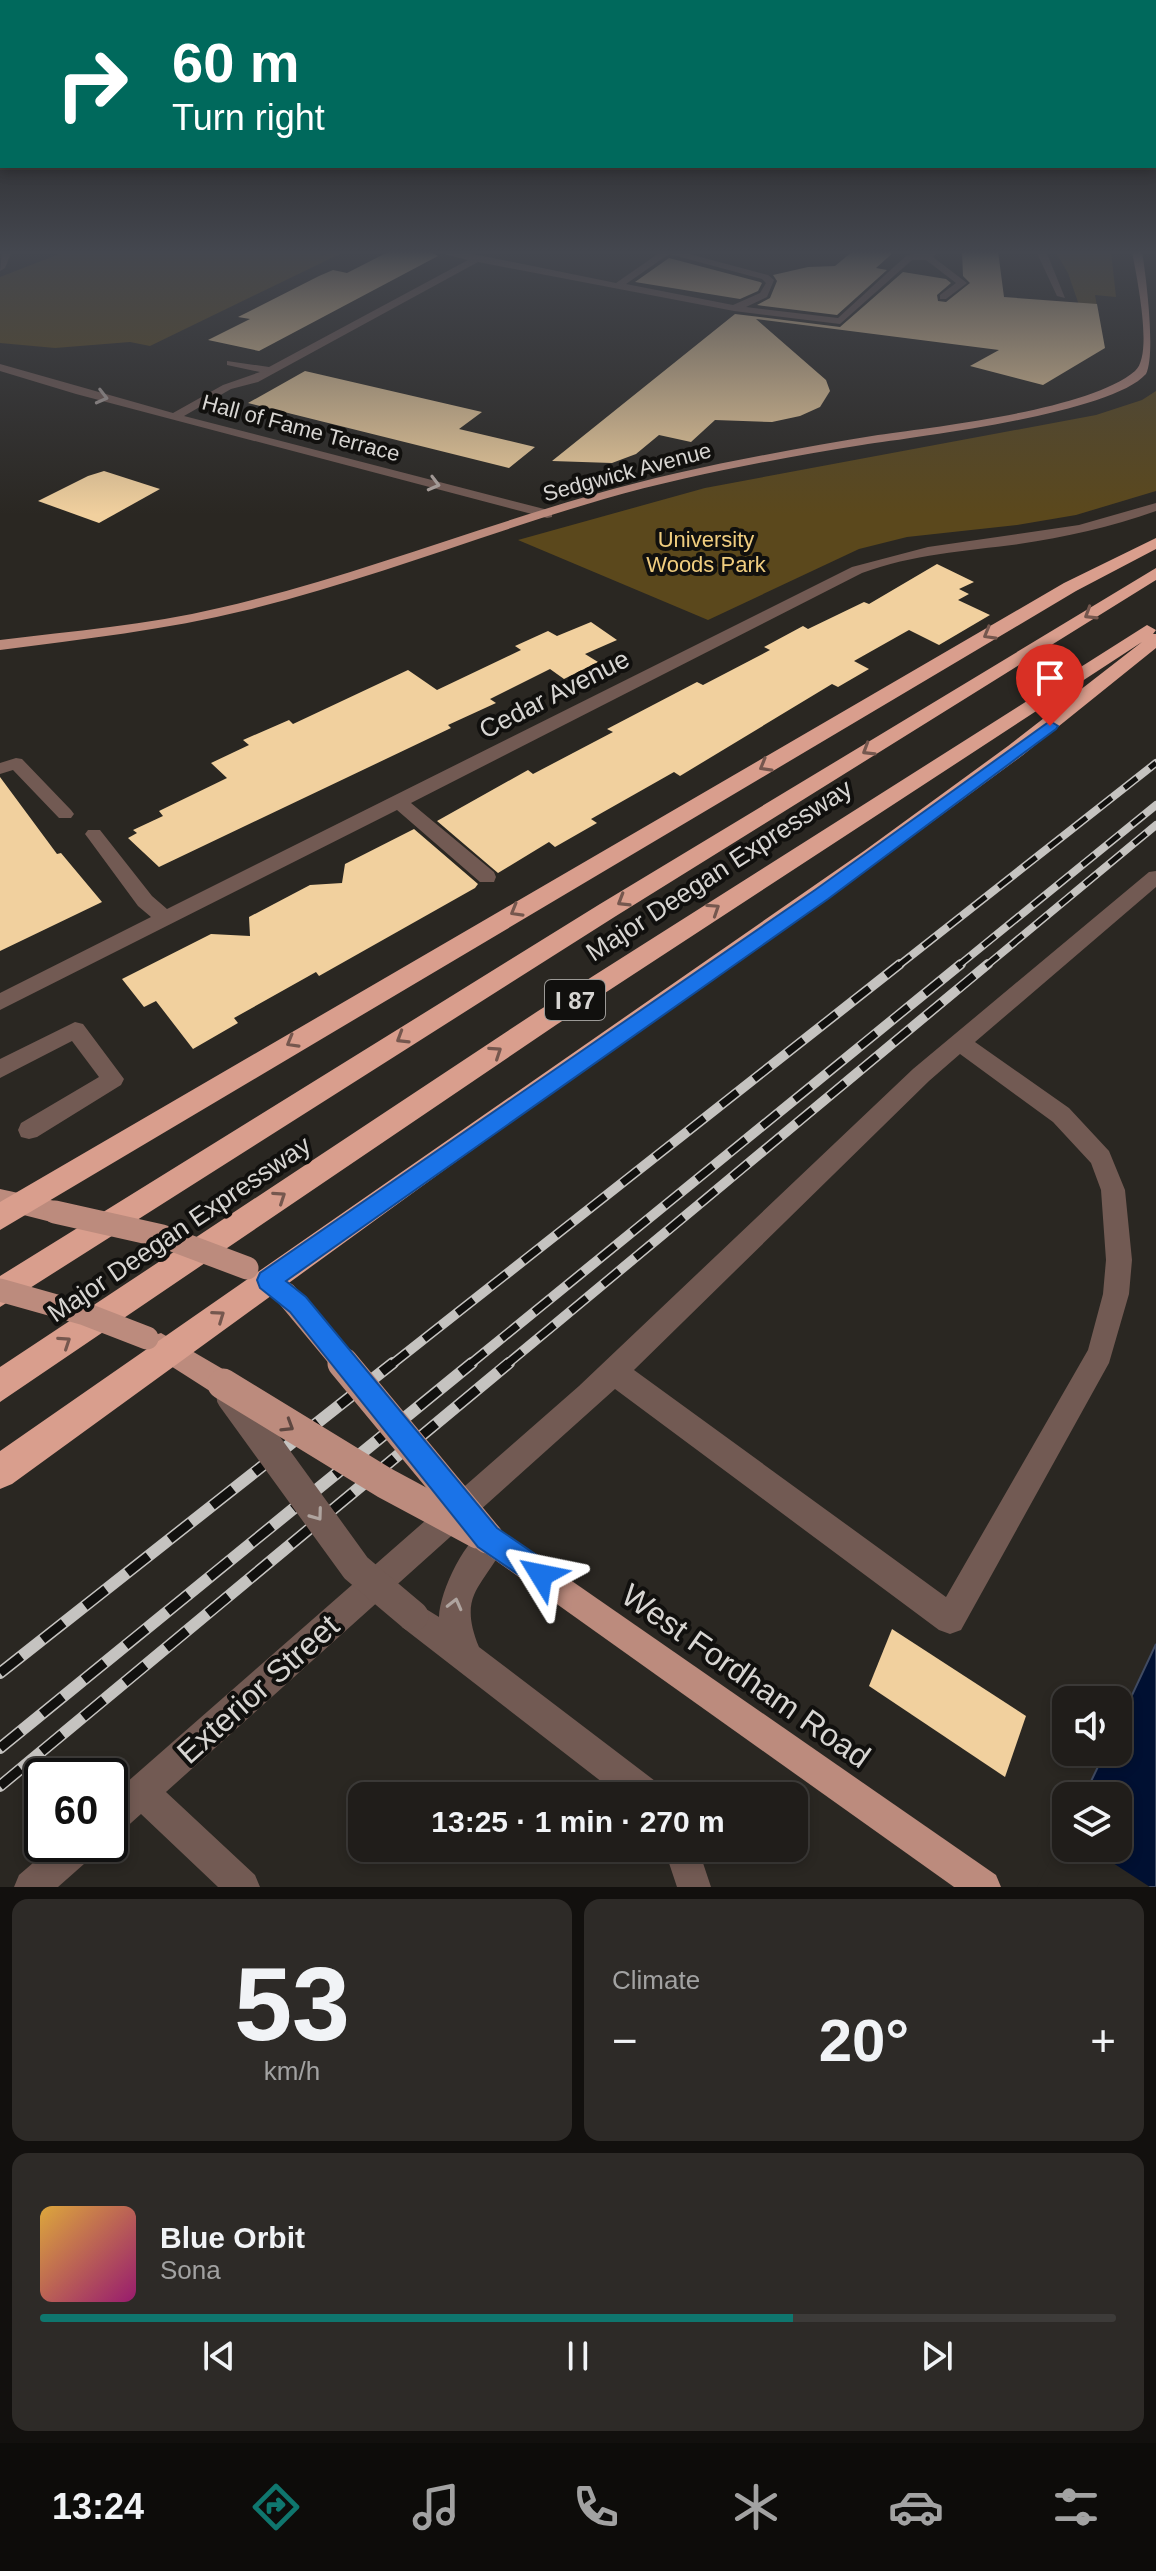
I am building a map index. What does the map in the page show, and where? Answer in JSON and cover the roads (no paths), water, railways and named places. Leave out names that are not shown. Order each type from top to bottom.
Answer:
[{"type":"highway","points":[[7,1206],[1056,595],[1156,543]]},
{"type":"highway","name":"Major Deegan Expressway","points":[[0,1291],[474,993],[1156,573]]},
{"type":"highway","name":"Major Deegan Expressway","points":[[0,1386],[571,1002],[1156,624]]},
{"type":"highway","points":[[0,1472],[267,1280],[821,895],[1050,726],[1156,639]]},
{"type":"main road","name":"Sedgwick Avenue","points":[[0,645],[156,625],[245,606],[547,514],[700,472],[1045,408],[1107,393],[1137,376],[1152,357],[1152,339]]},
{"type":"main road","name":"West Fordham Road","points":[[7,1206],[55,1212],[162,1236],[267,1280],[490,1539]]},
{"type":"main road","name":"West Fordham Road","points":[[0,1291],[85,1314],[169,1351],[373,1476],[490,1539],[984,1887]]},
{"type":"street","points":[[189,419],[329,339]]},
{"type":"street","points":[[231,363],[270,371]]},
{"type":"street","name":"Hall of Fame Terrace","points":[[3,370],[547,514]]},
{"type":"street","points":[[175,416],[227,387],[254,380]]},
{"type":"street","name":"Cedar Avenue","points":[[0,1002],[872,564],[951,546],[1058,534],[1156,507]]},
{"type":"street","points":[[8,766],[65,814]]},
{"type":"street","points":[[399,802],[487,877]]},
{"type":"street","points":[[94,834],[145,901],[165,919]]},
{"type":"street","name":"Exterior Street","points":[[128,1804],[589,1395],[880,1113],[959,1042],[1156,877]]},
{"type":"street","points":[[0,1069],[75,1030],[113,1079],[29,1130]]},
{"type":"street","points":[[614,1372],[950,1619],[1100,1354],[1116,1294],[1119,1260],[1113,1190],[1101,1158],[1061,1115],[959,1042]]},
{"type":"street","points":[[223,1384],[356,1568],[413,1616],[629,1782]]},
{"type":"street","points":[[481,1668],[454,1633],[452,1609],[461,1585],[490,1539]]},
{"type":"street","points":[[142,1792],[243,1887]]},
{"type":"street","points":[[31,1887],[60,1862]]},
{"type":"street","points":[[686,1862],[694,1887]]},
{"type":"water","points":[[1156,1644],[1156,1887],[1041,1887],[1057,1862],[1132,1862],[1132,1782],[1091,1782],[1098,1766],[1132,1766],[1132,1695]]},
{"type":"railway","points":[[898,966],[1156,763]]},
{"type":"railway","points":[[958,966],[1156,805]]},
{"type":"railway","points":[[986,966],[1156,825]]},
{"type":"railway","points":[[391,1365],[900,964]]},
{"type":"railway","points":[[469,1365],[961,964]]},
{"type":"railway","points":[[506,1365],[988,964]]},
{"type":"railway","points":[[0,1673],[393,1363]]},
{"type":"railway","points":[[0,1748],[472,1363]]},
{"type":"railway","points":[[0,1786],[509,1363]]},
{"type":"park label","name":"University Woods Park","points":[[706,552]]}]
